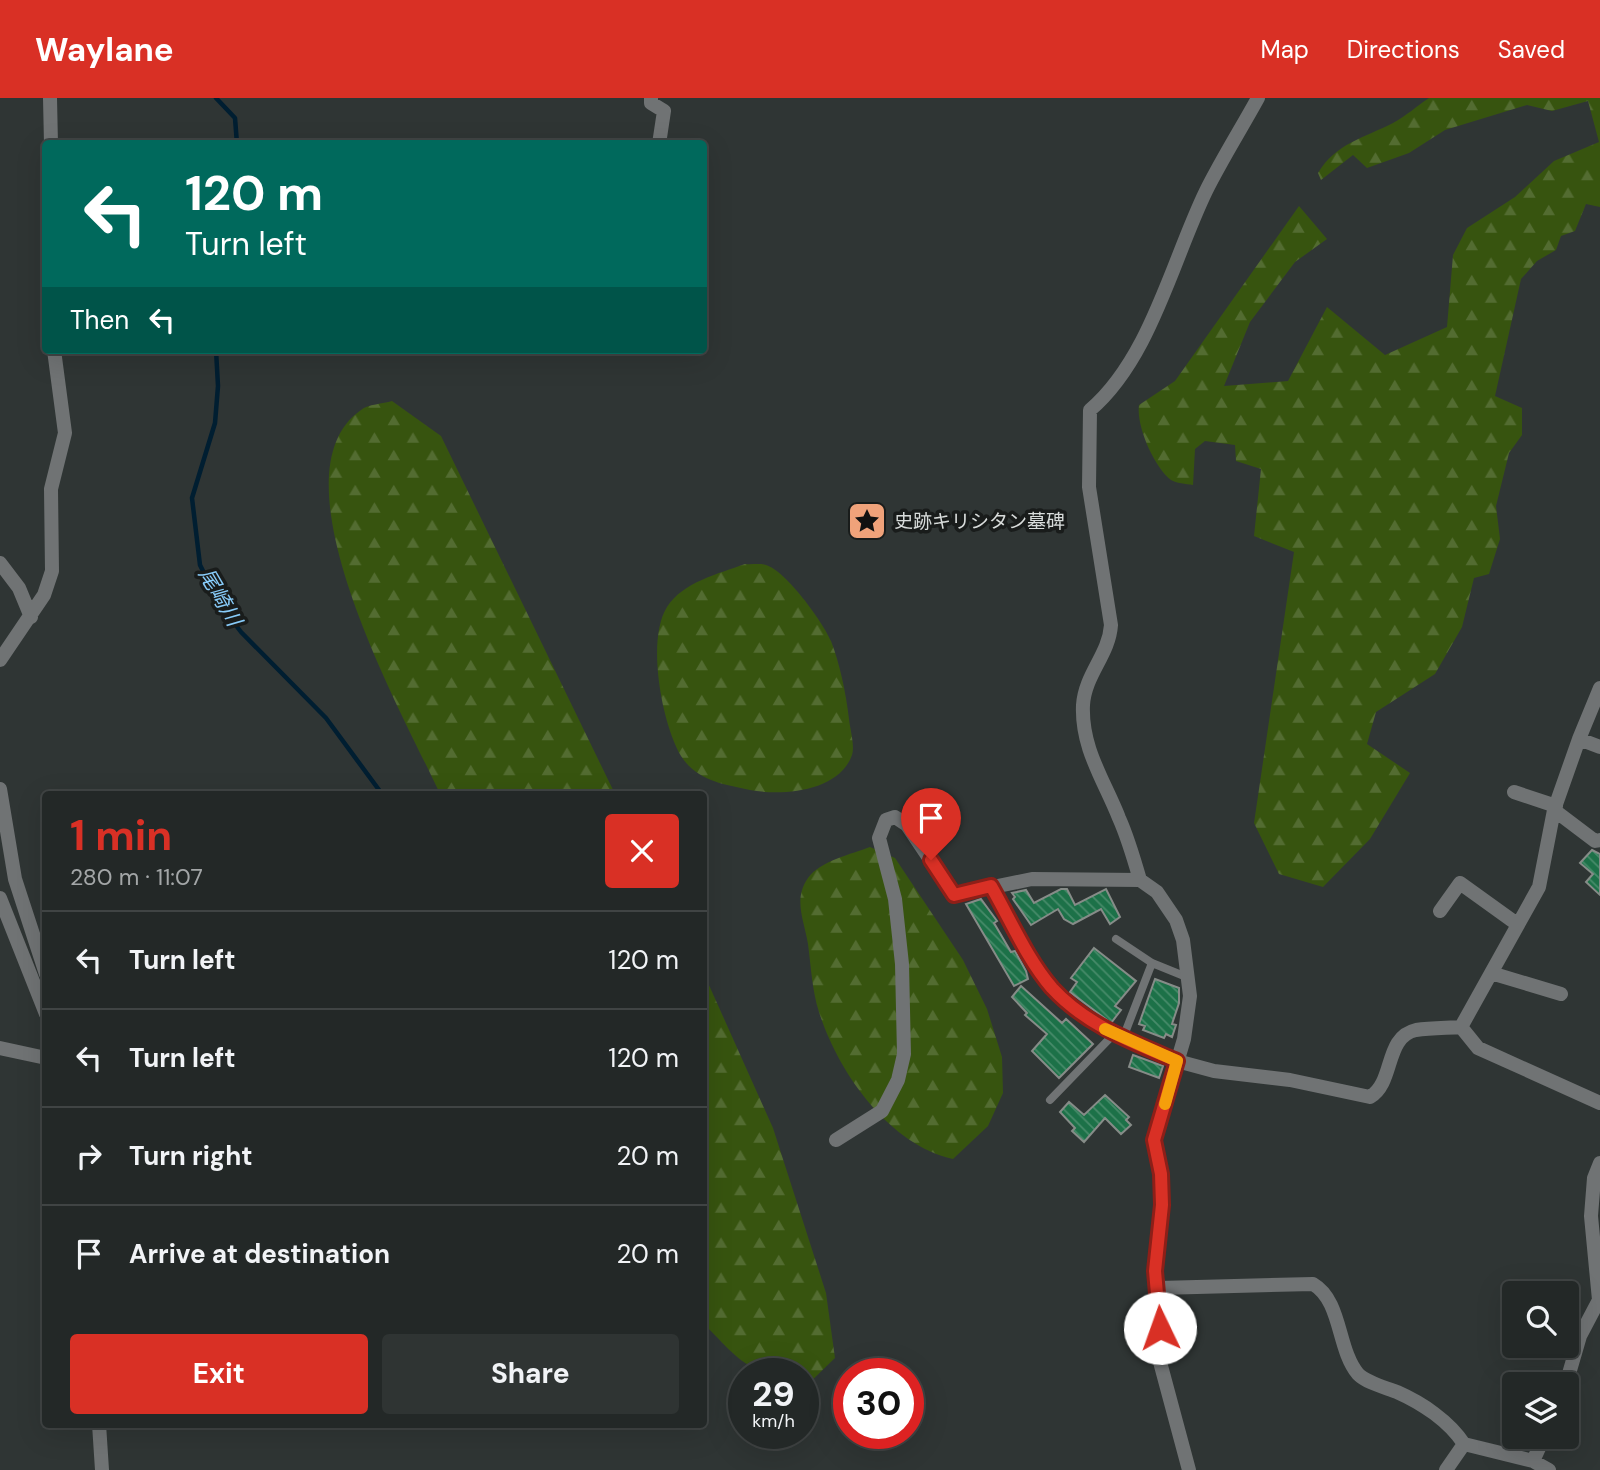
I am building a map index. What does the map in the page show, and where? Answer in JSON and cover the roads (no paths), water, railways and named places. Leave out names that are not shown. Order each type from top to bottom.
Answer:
[{"type":"street","points":[[50,98],[51,140]]},
{"type":"street","points":[[651,98],[651,103],[664,111],[660,140]]},
{"type":"street","points":[[1140,880],[1119,816],[1102,786],[1084,732],[1086,682],[1110,641],[1111,625],[1090,487],[1090,410],[1115,386],[1168,287],[1206,192],[1258,98]]},
{"type":"street","points":[[0,660],[44,595],[52,571],[51,489],[65,433],[55,354]]},
{"type":"street","points":[[0,563],[19,588],[30,617]]},
{"type":"street","points":[[1461,1027],[1539,887],[1555,808],[1578,739],[1600,688]]},
{"type":"street","points":[[1578,739],[1600,747]]},
{"type":"street","points":[[0,789],[15,879],[42,962]]},
{"type":"street","points":[[1514,792],[1555,808],[1595,841],[1600,840]]},
{"type":"street","points":[[836,1140],[882,1111],[898,1080],[904,1054],[902,964],[895,899],[879,838],[883,825],[891,818],[901,818],[954,895],[1032,879],[1140,880],[1157,892],[1176,920],[1189,978],[1184,1039],[1154,1140],[1161,1174],[1162,1205],[1155,1271],[1160,1363],[1189,1470]]},
{"type":"street","points":[[1440,911],[1460,883],[1517,924]]},
{"type":"street","points":[[0,898],[42,1004]]},
{"type":"street","points":[[1491,973],[1561,993]]},
{"type":"street","points":[[1177,1061],[1214,1071],[1290,1080],[1370,1097],[1381,1087],[1401,1038],[1415,1031],[1461,1027]]},
{"type":"street","points":[[1461,1027],[1478,1048],[1600,1103]]},
{"type":"street","points":[[0,1048],[42,1057]]},
{"type":"street","points":[[1570,1372],[1580,1336],[1600,1300],[1591,1216],[1594,1178],[1600,1163]]},
{"type":"street","points":[[1158,1288],[1314,1284],[1328,1300],[1353,1367],[1361,1377],[1424,1408],[1458,1434],[1464,1444],[1533,1461],[1549,1470]]},
{"type":"street","points":[[99,1428],[102,1470]]},
{"type":"street","points":[[1446,1470],[1464,1444]]},
{"type":"street","points":[[1533,1461],[1538,1449]]},
{"type":"lane","points":[[991,886],[1053,989],[1092,1021],[1114,1034],[1177,1061]]},
{"type":"lane","points":[[1116,939],[1152,963],[1189,978]]},
{"type":"lane","points":[[1123,1038],[1152,963]]},
{"type":"lane","points":[[1050,1100],[1114,1034]]},
{"type":"waterway","name":"尾崎川","points":[[216,98],[235,118],[237,140]]},
{"type":"waterway","name":"尾崎川","points":[[216,354],[218,386],[215,423],[192,498],[200,565],[219,603],[241,632],[326,718],[380,791]]},
{"type":"place","name":"史跡キリシタン墓碑","points":[[867,521]]}]
